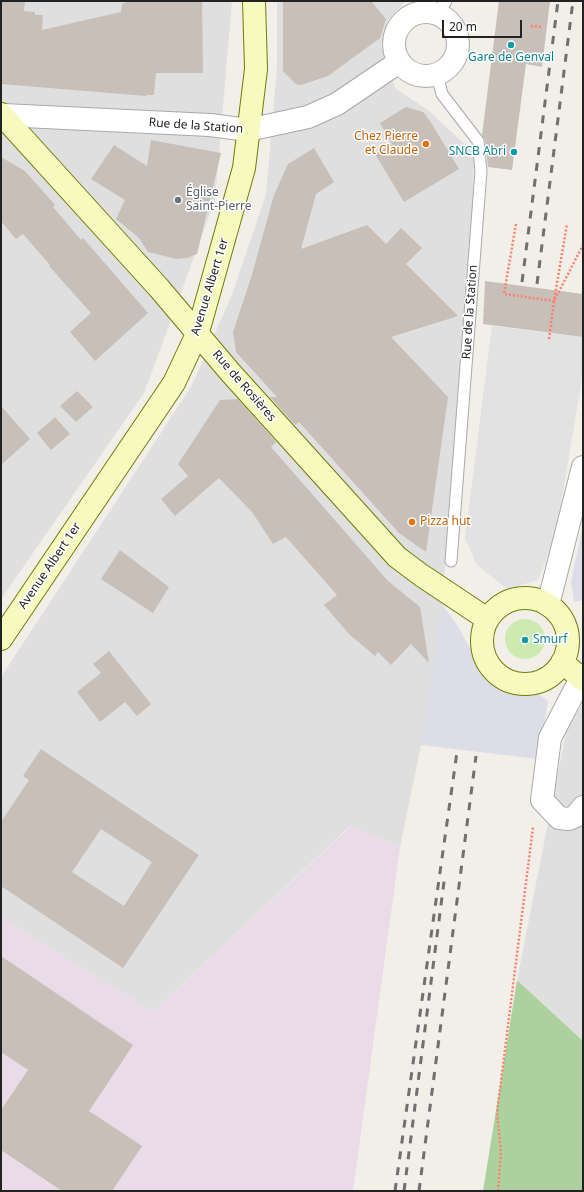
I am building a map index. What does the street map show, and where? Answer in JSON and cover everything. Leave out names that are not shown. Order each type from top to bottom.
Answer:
[{"type":"street","name":"Avenue Albert 1er","points":[[1,639],[174,383],[198,332],[244,168],[256,69],[254,1]]},
{"type":"street","points":[[410,7],[424,12],[441,7],[456,30],[459,41],[458,52],[454,62],[447,70],[437,75],[427,77],[416,75],[406,70],[399,62],[394,51],[396,31],[405,20],[410,7]]},
{"type":"street","name":"Rue de la Station","points":[[2,114],[210,125],[248,130],[308,117],[338,104],[399,62]]},
{"type":"street","name":"Rue de Rosières","points":[[2,114],[198,332],[230,372],[397,557],[421,576],[487,620]]},
{"type":"street","points":[[548,605],[577,517],[583,466]]},
{"type":"street","points":[[517,599],[533,599],[548,605],[558,613],[564,624],[568,637],[567,650],[562,662],[548,677],[526,684],[504,679],[488,664],[481,642],[487,620],[494,610],[503,604],[517,599]]},
{"type":"street","points":[[562,662],[582,679],[550,738],[542,800],[558,818],[569,819],[576,816],[583,807]]},
{"type":"lane","name":"Rue de la Station","points":[[437,75],[442,94],[478,140],[481,171],[451,561]]},
{"type":"path","points":[[531,26],[542,27]]},
{"type":"path","points":[[516,224],[504,294],[554,301]]},
{"type":"path","points":[[549,340],[567,224]]},
{"type":"path","points":[[554,301],[583,245]]},
{"type":"path","points":[[498,1191],[501,1152],[497,1113],[533,824]]},
{"type":"shaded area","points":[[1,1],[232,1],[215,200],[144,393],[1,599]]},
{"type":"shaded area","points":[[277,1],[406,1],[388,20],[381,45],[395,88],[428,110],[474,153],[473,206],[437,668],[400,847],[350,826],[153,1012],[1,918],[1,677],[191,387],[231,297],[266,195],[277,67]]},
{"type":"shaded area","points":[[492,326],[583,337],[583,373],[556,534],[538,580],[507,589],[477,565],[465,538]]},
{"type":"shaded area","points":[[583,525],[583,600],[574,602],[571,582]]},
{"type":"shaded area","points":[[442,604],[459,628],[481,669],[492,685],[512,693],[538,694],[548,701],[538,759],[421,745]]},
{"type":"shaded area","points":[[583,703],[583,1041],[517,980],[567,727]]},
{"type":"shaded area","points":[[351,826],[400,847],[353,1191],[1,1191],[1,918],[153,1012]]},
{"type":"green space","points":[[525,619],[539,625],[545,639],[539,653],[525,659],[511,653],[505,639],[511,625]]},
{"type":"green space","points":[[517,980],[583,1041],[583,1191],[483,1191]]},
{"type":"building","points":[[1,1],[25,1],[24,11],[35,12],[35,15],[43,15],[42,30],[121,12],[122,4],[129,1],[202,1],[203,73],[156,73],[154,95],[146,96],[1,84]]},
{"type":"building","points":[[283,1],[371,1],[386,19],[380,38],[328,76],[301,85],[296,84],[283,71]]},
{"type":"building","points":[[499,1],[550,1],[542,67],[526,64],[512,170],[488,167],[485,140],[482,135]]},
{"type":"building","points":[[406,107],[423,112],[459,169],[404,202],[375,154],[392,144],[380,123]]},
{"type":"building","name":"Église Saint-Pierre","points":[[151,140],[221,153],[197,254],[187,258],[177,259],[148,252],[139,238],[116,219],[125,200],[91,179],[114,145],[147,166]]},
{"type":"building","points":[[314,148],[334,182],[316,194],[301,249],[367,225],[386,244],[401,228],[422,248],[406,264],[458,316],[391,337],[448,397],[426,552],[399,533],[299,422],[295,425],[270,397],[277,397],[236,352],[233,332],[251,278],[274,195],[288,164]]},
{"type":"building","points":[[1,157],[25,171],[55,205],[53,207],[81,240],[83,238],[148,313],[95,361],[70,332],[91,313],[23,234],[16,239],[1,221]]},
{"type":"building","points":[[485,281],[583,294],[583,337],[483,324]]},
{"type":"building","points":[[77,391],[93,407],[76,422],[60,406]]},
{"type":"building","points":[[238,399],[276,442],[271,447],[388,581],[420,607],[429,663],[411,644],[391,665],[378,652],[375,656],[349,634],[324,605],[337,595],[286,537],[273,544],[252,512],[219,478],[175,516],[161,499],[188,476],[178,464],[220,400]]},
{"type":"building","points":[[1,406],[30,439],[1,465]]},
{"type":"building","points":[[55,417],[70,434],[51,450],[37,433]]},
{"type":"building","points":[[120,550],[169,587],[153,613],[101,579]]},
{"type":"building","points":[[109,651],[151,704],[137,716],[125,702],[100,722],[77,692],[101,673],[93,664]]},
{"type":"building","points":[[41,749],[199,855],[123,968],[1,886],[1,822],[29,780],[23,776]],"holes":[[[101,829],[152,862],[124,906],[72,872]]]},
{"type":"building","points":[[1,956],[133,1045],[89,1111],[142,1146],[112,1191],[62,1191],[1,1150],[1,1110],[28,1070],[1,1052]]},
{"type":"railway","points":[[522,282],[558,1]]},
{"type":"railway","points":[[537,284],[573,1]]},
{"type":"railway","points":[[395,1191],[457,752]]},
{"type":"railway","points":[[419,1191],[476,756]]},
{"type":"railway","points":[[404,1191],[445,874]]},
{"type":"place","name":"Gare de Genval","points":[[511,45]]},
{"type":"place","name":"Chez Pierre et Claude","points":[[426,144]]},
{"type":"place","name":"SNCB Abri","points":[[514,152]]},
{"type":"place","name":"Église Saint-Pierre","points":[[178,200]]},
{"type":"place","name":"Pizza hut","points":[[412,522]]},
{"type":"place","name":"Smurf","points":[[525,640]]}]
